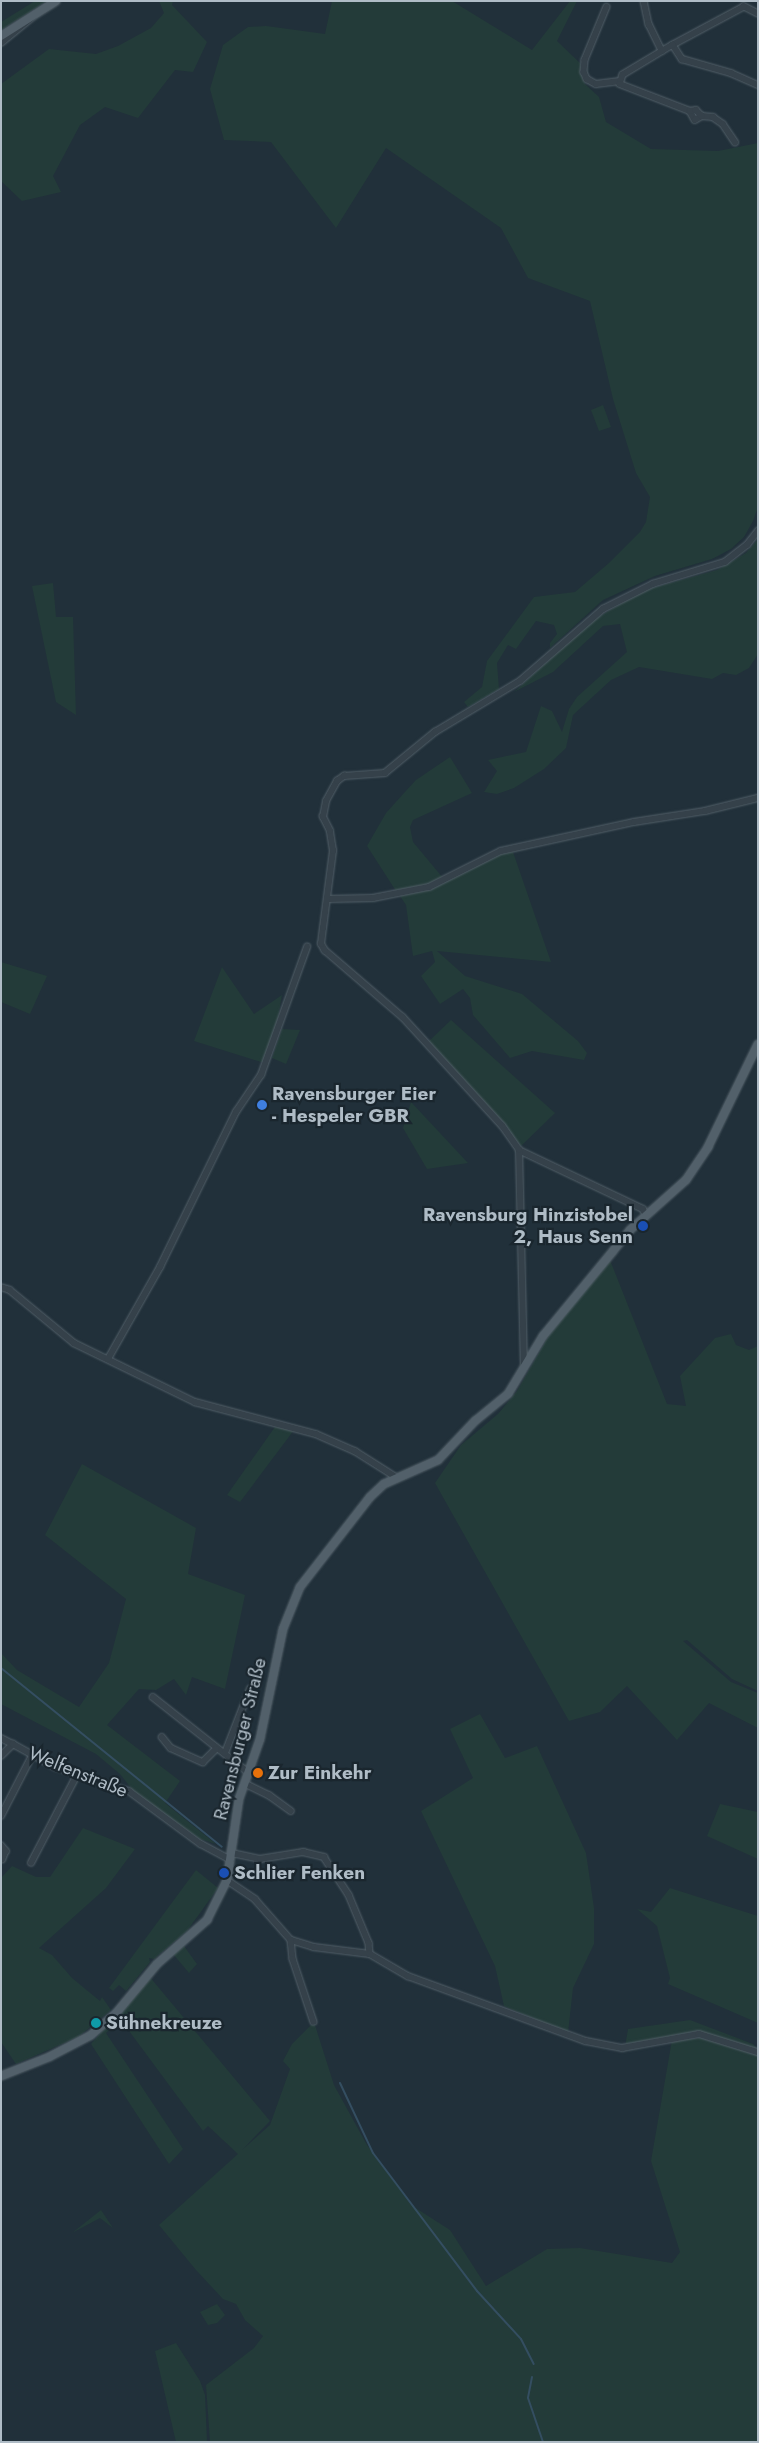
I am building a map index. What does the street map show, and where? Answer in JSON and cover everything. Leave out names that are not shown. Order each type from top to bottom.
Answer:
[{"type":"main road","points":[[1,36],[56,1]]},
{"type":"main road","name":"Ravensburger Straße","points":[[1,2076],[49,2058],[90,2035],[117,2012],[154,1967],[208,1920],[223,1894],[227,1880],[239,1799],[260,1739],[288,1610],[300,1587],[370,1497],[396,1477],[426,1467],[449,1451],[475,1421],[508,1394],[554,1323],[630,1230],[646,1214],[676,1192],[696,1165],[758,1044]]},
{"type":"street","points":[[644,1],[649,24],[662,51]]},
{"type":"street","points":[[738,1],[744,7],[758,14]]},
{"type":"street","points":[[620,81],[622,74],[744,7]]},
{"type":"street","points":[[607,8],[586,60],[584,72],[587,79],[596,84],[620,81]]},
{"type":"street","points":[[1,43],[36,14]]},
{"type":"street","points":[[673,45],[682,59],[731,73],[756,83]]},
{"type":"street","points":[[620,81],[625,88],[690,111],[695,120],[702,116],[719,121],[735,142]]},
{"type":"street","points":[[646,1214],[634,1205],[519,1150],[502,1126],[403,1018],[325,951],[322,944],[328,900],[332,840],[323,817],[326,801],[337,781],[353,773],[385,773],[435,732],[520,681],[603,608],[653,584],[726,562],[747,545],[758,530]]},
{"type":"street","points":[[328,900],[372,898],[429,887],[501,851],[634,822],[705,811],[758,798]]},
{"type":"street","points":[[108,1360],[164,1259],[236,1112],[269,1059],[286,998],[307,947]]},
{"type":"street","points":[[519,1150],[524,1369]]},
{"type":"street","points":[[1,1287],[10,1290],[74,1343],[195,1402],[316,1434],[354,1451],[396,1477]]},
{"type":"street","points":[[224,1753],[250,1689]]},
{"type":"street","points":[[153,1697],[216,1749],[248,1772]]},
{"type":"street","points":[[162,1736],[171,1748],[202,1762],[206,1761],[216,1749]]},
{"type":"street","points":[[1,1738],[12,1744]]},
{"type":"street","name":"Welfenstraße","points":[[1,1756],[12,1744],[32,1756],[77,1775],[129,1791],[201,1844],[231,1857],[260,1859],[303,1852],[324,1857],[349,1895],[364,1928],[370,1954]]},
{"type":"street","points":[[1,1816],[32,1756]]},
{"type":"street","points":[[31,1863],[77,1775]]},
{"type":"street","points":[[244,1783],[291,1811]]},
{"type":"street","points":[[1,1845],[6,1851],[3,1859]]},
{"type":"street","points":[[227,1880],[255,1899],[291,1940],[314,1947],[370,1954],[386,1966],[602,2046],[634,2047],[689,2034],[711,2036],[758,2052]]},
{"type":"street","points":[[291,1940],[293,1959],[314,2022]]},
{"type":"green space","points":[[35,1],[47,1],[1,30],[1,22]]},
{"type":"green space","points":[[159,1],[173,1],[172,5],[207,42],[193,72],[175,70],[138,118],[105,107],[80,125],[53,176],[61,192],[22,201],[1,181],[1,84],[49,49],[96,54],[118,46],[151,28],[164,13]]},
{"type":"green space","points":[[332,1],[452,1],[532,50],[570,1],[577,1],[557,41],[580,63],[585,84],[599,97],[606,122],[651,149],[718,151],[758,143],[758,507],[753,521],[744,537],[731,549],[712,559],[655,576],[603,600],[550,648],[550,643],[557,634],[554,625],[536,621],[516,649],[508,645],[497,663],[499,689],[468,707],[464,702],[482,687],[487,661],[534,597],[575,592],[609,563],[640,532],[646,522],[650,497],[636,473],[613,399],[590,301],[528,278],[501,228],[386,148],[336,228],[271,142],[224,140],[210,89],[223,45],[248,27],[266,26],[325,34]]},
{"type":"green space","points":[[603,405],[611,427],[599,431],[591,410]]},
{"type":"green space","points":[[758,539],[758,654],[749,668],[736,675],[723,673],[712,679],[639,667],[611,680],[573,715],[566,748],[544,769],[514,788],[497,794],[484,792],[497,771],[488,760],[526,752],[541,706],[552,711],[562,732],[569,709],[577,697],[627,652],[620,624],[603,626],[553,672],[514,692],[593,620],[645,590],[717,570],[746,553]]},
{"type":"green space","points":[[53,583],[56,617],[73,617],[76,715],[56,702],[32,586]]},
{"type":"green space","points":[[450,757],[472,793],[413,820],[410,827],[413,842],[443,878],[429,886],[396,891],[367,846],[386,813],[416,780]]},
{"type":"green space","points":[[513,852],[551,962],[437,951],[465,976],[522,994],[578,1041],[587,1053],[584,1060],[532,1051],[510,1058],[473,1015],[470,998],[463,989],[440,1004],[421,976],[435,962],[432,951],[413,956],[406,905],[398,893],[428,889],[502,853]]},
{"type":"green space","points":[[1,962],[47,976],[30,1014],[1,1002]]},
{"type":"green space","points":[[222,967],[254,1014],[282,995],[276,1029],[264,1063],[194,1041]]},
{"type":"green space","points":[[451,1020],[555,1113],[521,1146],[428,1042]]},
{"type":"green space","points":[[282,1029],[300,1030],[286,1064],[272,1058]]},
{"type":"green space","points":[[411,1102],[468,1163],[427,1169],[403,1128]]},
{"type":"green space","points":[[610,1260],[667,1404],[686,1406],[680,1376],[715,1338],[731,1334],[736,1345],[749,1350],[758,1346],[758,1691],[732,1679],[687,1640],[683,1641],[731,1682],[758,1693],[758,1728],[709,1703],[677,1740],[627,1686],[600,1712],[569,1721],[435,1483],[461,1445],[498,1414],[517,1391],[549,1335]]},
{"type":"green space","points":[[277,1424],[294,1430],[240,1502],[227,1495]]},
{"type":"green space","points":[[82,1464],[196,1528],[188,1574],[245,1595],[225,1689],[192,1677],[186,1695],[174,1679],[156,1690],[139,1689],[107,1725],[180,1781],[165,1803],[216,1844],[200,1839],[135,1793],[120,1774],[96,1754],[1,1704],[1,1653],[17,1670],[79,1707],[109,1663],[126,1599],[45,1535]]},
{"type":"green space","points":[[480,1714],[505,1758],[537,1746],[586,1853],[594,1908],[594,1944],[573,1988],[568,2033],[504,2006],[495,1966],[421,1811],[473,1778],[450,1729]]},
{"type":"green space","points":[[720,1804],[758,1812],[758,1859],[707,1836]]},
{"type":"green space","points":[[83,1828],[135,1849],[106,1888],[39,1948],[52,1955],[72,1978],[100,2001],[102,1997],[111,2010],[78,2037],[16,2064],[1,2042],[1,1878],[12,1866],[36,1877],[50,1877]]},
{"type":"green space","points":[[196,1870],[218,1888],[187,1931],[154,1959],[149,1958],[150,1962],[126,1991],[119,1985],[113,1991],[109,1988]]},
{"type":"green space","points":[[670,1888],[758,1916],[758,2023],[668,1984],[670,1978],[657,1926],[637,1909],[651,1912]]},
{"type":"green space","points":[[184,1946],[197,1964],[189,1973],[173,1954]]},
{"type":"green space","points":[[149,1976],[270,2121],[242,2150],[270,2125],[290,2069],[283,2061],[292,2044],[314,2022],[334,2085],[367,2145],[411,2205],[450,2230],[486,2286],[547,2249],[580,2248],[672,2263],[680,2252],[651,2161],[672,2040],[704,2038],[758,2053],[758,2442],[210,2442],[206,2385],[254,2348],[263,2336],[245,2320],[236,2304],[223,2299],[159,2225],[238,2154],[208,2126],[203,2131],[121,2020],[106,2033],[183,2149],[169,2164],[91,2044]]},
{"type":"green space","points":[[690,2020],[753,2044],[758,2049],[693,2032],[625,2047],[628,2029]]},
{"type":"green space","points":[[101,2210],[113,2228],[100,2218],[72,2233]]},
{"type":"green space","points":[[217,2304],[225,2315],[217,2323],[208,2325],[200,2312]]},
{"type":"green space","points":[[176,2343],[200,2381],[205,2395],[207,2442],[176,2442],[155,2351]]},
{"type":"waterway","points":[[1,1668],[222,1847]]},
{"type":"waterway","points":[[340,2083],[373,2153],[477,2291],[521,2339],[534,2364]]},
{"type":"waterway","points":[[532,2377],[528,2398],[543,2442]]},
{"type":"place","name":"Ravensburger Eier - Hespeler GBR","points":[[262,1105]]},
{"type":"place","name":"Ravensburg Hinzistobel 2, Haus Senn","points":[[643,1226]]},
{"type":"place","name":"Zur Einkehr","points":[[258,1773]]},
{"type":"place","name":"Schlier Fenken","points":[[224,1873]]},
{"type":"place","name":"Sühnekreuze","points":[[96,2023]]}]
